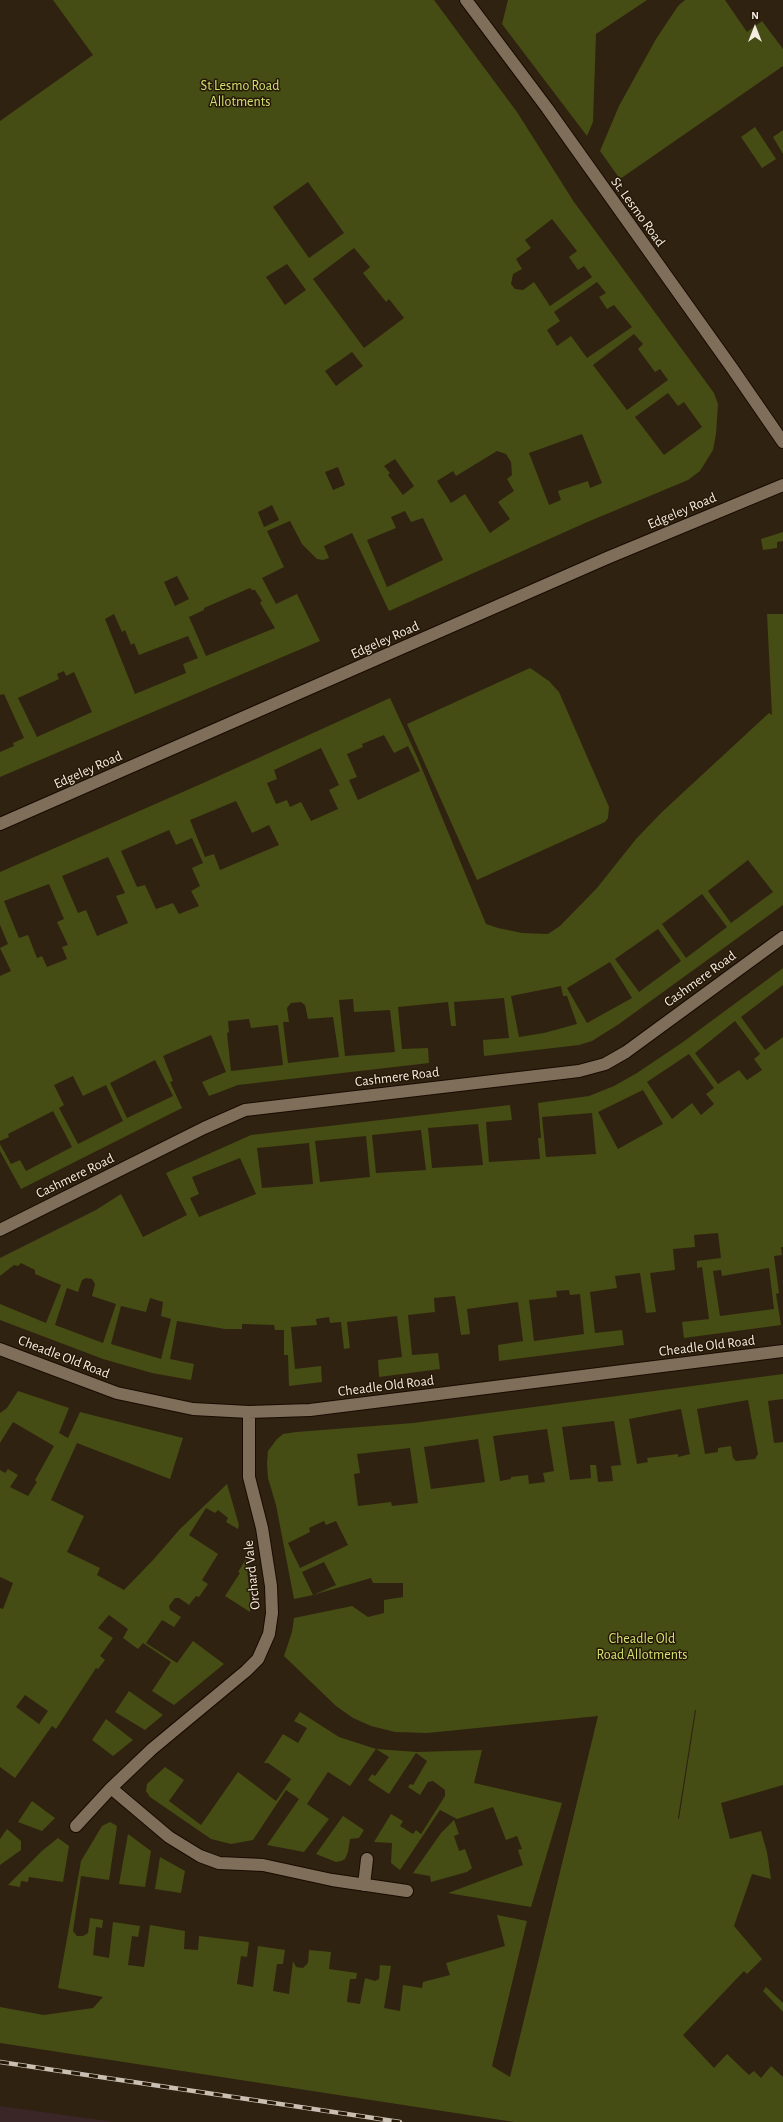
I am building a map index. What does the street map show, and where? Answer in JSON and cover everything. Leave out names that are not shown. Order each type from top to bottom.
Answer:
[{"type":"street","name":"St. Lesmo Road","points":[[466,0],[546,108],[732,368],[783,442]]},
{"type":"street","name":"Edgeley Road","points":[[0,824],[607,558],[783,485]]},
{"type":"street","name":"Cashmere Road","points":[[0,1230],[204,1128],[245,1110],[579,1071],[599,1066],[626,1052],[783,937]]},
{"type":"street","name":"Cheadle Old Road","points":[[1,1354],[117,1393],[194,1409],[280,1412],[334,1408],[783,1351]]},
{"type":"street","name":"Orchard Vale","points":[[76,1826],[111,1788],[156,1746],[246,1671],[258,1659],[269,1634],[272,1614],[271,1586],[263,1535],[249,1477],[249,1412]]},
{"type":"street","points":[[111,1788],[169,1837],[200,1856],[219,1863],[263,1865],[332,1880],[408,1891]]},
{"type":"street","points":[[364,1885],[367,1858]]},
{"type":"shaded area","points":[[0,2106],[114,2122],[0,2122]]},
{"type":"green space","name":"St Lesmo Road Allotments","points":[[53,0],[434,0],[517,112],[574,202],[714,393],[718,404],[716,434],[713,450],[700,471],[688,480],[585,523],[389,611],[352,533],[324,546],[329,558],[323,560],[317,559],[302,544],[290,521],[267,531],[284,567],[262,578],[276,604],[297,594],[320,641],[0,777],[0,752],[14,746],[13,743],[24,738],[4,694],[0,695],[0,121],[93,55]],"holes":[[[308,182],[344,233],[309,258],[273,207]],[[552,219],[577,251],[569,257],[578,270],[584,266],[592,277],[550,306],[534,282],[523,290],[515,289],[511,284],[513,274],[522,269],[516,259],[531,248],[525,240]],[[354,248],[370,267],[363,273],[386,302],[389,299],[404,318],[364,348],[313,279]],[[287,264],[306,290],[285,305],[266,277]],[[597,282],[606,293],[599,297],[607,309],[614,305],[632,327],[587,358],[571,336],[557,346],[547,330],[560,321],[554,312]],[[634,334],[643,344],[638,349],[655,372],[660,369],[668,380],[627,410],[593,365]],[[352,352],[363,366],[336,386],[325,371]],[[668,393],[678,406],[684,402],[702,427],[664,455],[635,417]],[[582,434],[602,483],[590,488],[588,481],[558,491],[561,500],[549,505],[529,453]],[[497,451],[506,454],[511,462],[512,475],[507,479],[514,491],[498,502],[510,519],[490,533],[465,494],[451,503],[437,481],[453,471],[456,476]],[[395,459],[414,486],[403,495],[388,475],[390,473],[384,466]],[[338,467],[345,485],[333,490],[325,472]],[[272,505],[279,520],[264,527],[258,512]],[[405,511],[411,522],[423,518],[443,560],[387,587],[367,540],[396,528],[391,517]],[[177,576],[189,599],[175,606],[164,582]],[[250,588],[255,590],[262,601],[260,603],[275,628],[206,656],[189,617],[204,610],[204,608]],[[114,614],[122,632],[125,630],[131,645],[134,643],[139,655],[188,636],[198,658],[183,664],[186,673],[135,694],[105,619]],[[64,671],[66,676],[74,672],[92,712],[37,737],[18,698],[59,679],[57,674]]]},
{"type":"green space","points":[[508,0],[647,0],[596,34],[593,122],[587,136],[502,24]]},
{"type":"green space","points":[[685,0],[725,0],[747,32],[762,21],[783,49],[783,66],[620,179],[600,151],[619,106],[656,39],[678,6]]},
{"type":"green space","points":[[755,127],[776,159],[762,168],[741,137]]},
{"type":"green space","points":[[783,130],[783,154],[773,137]]},
{"type":"green space","points":[[783,532],[783,541],[777,542],[777,548],[763,550],[761,539]]},
{"type":"green space","points":[[767,614],[783,614],[783,905],[619,1024],[592,1041],[579,1045],[484,1056],[483,1040],[509,1038],[504,998],[454,1002],[456,1026],[451,1026],[448,1002],[398,1007],[402,1049],[428,1048],[429,1063],[238,1085],[209,1096],[202,1082],[226,1072],[211,1035],[163,1056],[173,1081],[170,1082],[182,1108],[21,1189],[0,1151],[0,1144],[11,1164],[20,1160],[26,1171],[72,1147],[53,1111],[8,1134],[9,1137],[0,1141],[0,976],[11,971],[0,948],[8,944],[0,925],[0,872],[201,784],[390,698],[418,759],[486,924],[522,933],[548,934],[560,926],[597,888],[636,839],[662,812],[769,713],[772,715]],"holes":[[[384,735],[394,753],[408,746],[420,771],[358,800],[349,780],[357,777],[347,754],[363,747],[362,744]],[[321,748],[339,785],[329,790],[338,809],[311,821],[301,802],[290,807],[287,800],[276,804],[267,783],[277,779],[274,770]],[[236,801],[252,833],[269,825],[279,845],[220,870],[214,854],[205,857],[190,820]],[[169,830],[176,845],[192,838],[203,863],[192,868],[200,886],[191,891],[199,906],[179,914],[173,903],[156,909],[145,885],[137,887],[121,851]],[[108,857],[125,893],[116,896],[128,923],[97,936],[86,910],[78,913],[62,876]],[[748,860],[773,892],[731,923],[708,891]],[[49,884],[64,919],[57,922],[68,945],[62,947],[67,959],[47,967],[42,956],[37,958],[28,935],[19,938],[4,901]],[[702,894],[727,927],[686,958],[662,924]],[[658,929],[681,961],[639,992],[615,959]],[[610,962],[632,998],[587,1023],[567,988]],[[561,986],[563,996],[567,996],[577,1024],[544,1033],[519,1037],[511,996]],[[353,999],[354,1012],[390,1010],[395,1052],[345,1056],[339,1000]],[[301,1002],[305,1005],[308,1019],[333,1017],[339,1057],[288,1063],[283,1022],[289,1022],[287,1008],[291,1003]],[[249,1019],[251,1028],[278,1025],[283,1065],[231,1071],[227,1033],[229,1032],[228,1021]],[[155,1060],[173,1096],[127,1118],[110,1083]],[[73,1076],[83,1096],[106,1085],[123,1121],[78,1144],[59,1108],[64,1105],[54,1085]]]},
{"type":"green space","points":[[530,668],[549,681],[559,692],[609,807],[608,818],[605,822],[477,880],[407,724]]},
{"type":"green space","points":[[783,968],[783,985],[741,1017],[765,1050],[783,1037],[783,1247],[781,1247],[782,1255],[774,1256],[779,1293],[776,1294],[781,1325],[684,1338],[682,1322],[709,1319],[702,1267],[697,1268],[697,1261],[721,1258],[718,1233],[694,1235],[695,1247],[673,1249],[675,1270],[650,1273],[656,1312],[646,1313],[640,1273],[615,1276],[617,1288],[590,1292],[595,1333],[622,1330],[624,1345],[499,1361],[498,1345],[523,1341],[518,1302],[467,1309],[470,1334],[461,1335],[455,1296],[434,1298],[435,1312],[408,1315],[412,1355],[438,1353],[440,1369],[379,1377],[378,1360],[402,1357],[397,1316],[347,1322],[350,1348],[344,1349],[341,1322],[330,1323],[329,1317],[316,1319],[317,1325],[291,1327],[295,1369],[321,1366],[322,1382],[289,1386],[288,1355],[284,1355],[284,1330],[275,1330],[274,1325],[242,1324],[242,1329],[225,1329],[177,1321],[170,1359],[194,1364],[191,1380],[152,1373],[103,1359],[0,1320],[0,1304],[46,1323],[61,1285],[35,1274],[35,1270],[21,1263],[18,1266],[14,1265],[0,1276],[0,1258],[96,1210],[121,1194],[143,1237],[187,1215],[166,1173],[251,1135],[510,1105],[512,1120],[486,1122],[489,1162],[540,1159],[538,1138],[541,1138],[538,1103],[589,1096],[614,1086],[637,1073],[683,1042]],"holes":[[[735,1021],[760,1054],[754,1059],[762,1070],[747,1080],[739,1070],[718,1084],[695,1053]],[[689,1054],[714,1088],[706,1094],[714,1104],[701,1115],[692,1103],[672,1119],[647,1082]],[[643,1090],[663,1124],[618,1149],[598,1112]],[[592,1113],[596,1154],[546,1157],[542,1117]],[[478,1124],[483,1165],[432,1168],[428,1128]],[[421,1130],[426,1170],[376,1173],[372,1135]],[[366,1136],[370,1177],[320,1182],[315,1141]],[[309,1143],[313,1184],[262,1188],[257,1148]],[[240,1158],[256,1194],[199,1217],[190,1198],[199,1194],[192,1177]],[[769,1268],[774,1309],[720,1316],[713,1271],[721,1270],[722,1276]],[[86,1278],[92,1279],[95,1284],[92,1296],[116,1304],[103,1343],[55,1325],[67,1288],[78,1292],[82,1280]],[[569,1290],[570,1295],[580,1294],[584,1334],[534,1341],[529,1300],[557,1297],[556,1291]],[[150,1298],[163,1302],[161,1316],[171,1319],[161,1359],[111,1344],[121,1306],[146,1312]]]},
{"type":"green space","name":"Cheadle Old Road Allotments","points":[[783,1374],[783,1399],[768,1401],[774,1443],[783,1442],[783,1785],[721,1803],[730,1839],[761,1831],[767,1852],[771,1879],[752,1874],[734,1926],[762,1959],[747,1974],[744,1971],[683,2035],[714,2068],[727,2054],[749,2075],[754,2071],[761,2078],[771,2066],[783,2077],[783,2122],[514,2122],[0,2043],[0,2007],[44,2015],[93,2008],[103,1997],[58,1988],[81,1861],[102,1826],[110,1822],[117,1826],[109,1880],[81,1876],[73,1931],[77,1936],[83,1936],[88,1933],[90,1918],[103,1920],[102,1928],[96,1927],[93,1955],[109,1958],[113,1922],[140,1926],[138,1937],[132,1936],[128,1965],[144,1967],[150,1925],[185,1931],[184,1949],[198,1950],[199,1936],[249,1942],[247,1957],[241,1956],[237,1984],[253,1987],[258,1946],[285,1950],[283,1964],[277,1964],[273,1991],[289,1994],[293,1961],[296,1967],[303,1968],[308,1963],[309,1950],[331,1952],[329,1969],[357,1973],[356,1979],[350,1979],[347,2002],[360,2004],[365,1978],[375,1981],[379,1979],[380,1965],[391,1966],[384,2008],[400,2011],[403,1985],[422,1988],[423,1982],[450,1975],[446,1963],[505,1946],[497,1915],[527,1921],[492,2066],[510,2077],[598,1716],[427,1733],[395,1732],[371,1726],[353,1718],[336,1706],[284,1656],[292,1632],[294,1618],[352,1606],[368,1617],[384,1613],[384,1600],[403,1597],[403,1583],[373,1583],[371,1578],[313,1595],[294,1599],[276,1505],[268,1478],[268,1451],[283,1434],[413,1423]],"holes":[[[748,1400],[758,1454],[755,1459],[736,1461],[733,1458],[731,1446],[718,1448],[718,1452],[705,1454],[697,1409]],[[681,1409],[690,1454],[678,1457],[678,1454],[647,1458],[648,1462],[637,1464],[629,1419]],[[614,1421],[621,1465],[611,1466],[613,1481],[598,1482],[596,1465],[590,1465],[591,1478],[570,1480],[562,1427]],[[547,1429],[554,1471],[543,1473],[545,1482],[529,1484],[528,1475],[511,1477],[511,1479],[500,1481],[493,1436]],[[478,1439],[485,1482],[431,1489],[424,1447]],[[410,1448],[418,1503],[392,1506],[391,1502],[358,1506],[354,1474],[360,1473],[357,1454]],[[324,1521],[326,1525],[336,1521],[348,1545],[300,1568],[288,1543],[310,1532],[309,1528]],[[324,1562],[336,1585],[313,1595],[302,1572]],[[696,1710],[679,1819],[678,1818]]]},
{"type":"green space","points":[[18,1391],[69,1408],[59,1433],[68,1438],[80,1412],[183,1438],[170,1479],[77,1443],[51,1500],[84,1516],[67,1552],[100,1568],[97,1575],[124,1590],[180,1529],[227,1484],[239,1525],[238,1529],[226,1522],[228,1518],[218,1510],[215,1513],[206,1508],[189,1535],[218,1554],[202,1580],[208,1584],[199,1597],[196,1596],[189,1605],[179,1598],[175,1598],[169,1606],[170,1610],[181,1617],[174,1627],[162,1620],[146,1643],[177,1663],[193,1641],[224,1664],[174,1705],[152,1691],[171,1662],[143,1643],[138,1649],[123,1638],[128,1629],[109,1615],[98,1628],[113,1638],[100,1656],[105,1660],[98,1669],[96,1668],[56,1729],[52,1726],[15,1778],[0,1767],[0,1608],[3,1609],[13,1583],[0,1577],[0,1470],[5,1473],[8,1469],[18,1475],[10,1487],[28,1496],[37,1482],[35,1480],[54,1446],[13,1422],[0,1443],[0,1413],[7,1408]],"holes":[[[25,1695],[48,1711],[39,1724],[16,1707]]]},
{"type":"green space","points":[[246,1559],[250,1612],[225,1596],[240,1573],[238,1572]]},
{"type":"green space","points":[[129,1691],[163,1715],[145,1730],[115,1712]]},
{"type":"green space","points":[[300,1712],[339,1737],[376,1749],[350,1786],[328,1772],[307,1804],[329,1819],[304,1852],[267,1845],[299,1799],[286,1790],[253,1840],[231,1844],[211,1839],[150,1797],[146,1791],[147,1784],[165,1767],[184,1780],[169,1801],[201,1825],[238,1772],[276,1801],[291,1779],[268,1763],[264,1763],[283,1734],[298,1743],[307,1728],[294,1721]]},
{"type":"green space","points":[[106,1719],[133,1740],[113,1756],[92,1740]]},
{"type":"green space","points":[[376,1749],[417,1752],[482,1750],[474,1783],[562,1803],[531,1907],[448,1893],[523,1865],[518,1850],[522,1849],[517,1836],[506,1840],[493,1807],[457,1819],[440,1810],[400,1870],[391,1863],[392,1843],[374,1842],[391,1814],[403,1821],[400,1826],[413,1834],[416,1830],[421,1834],[445,1796],[445,1790],[433,1781],[428,1782],[420,1795],[408,1787],[410,1784],[413,1785],[427,1761],[416,1753],[389,1794],[368,1780],[372,1774],[375,1776],[389,1757]]},
{"type":"green space","points":[[32,1801],[55,1818],[42,1831],[18,1822]]},
{"type":"green space","points":[[343,1816],[364,1830],[359,1838],[350,1839],[348,1852],[345,1859],[336,1862],[316,1854]]},
{"type":"green space","points":[[454,1820],[459,1834],[454,1836],[459,1851],[465,1849],[472,1868],[467,1872],[431,1882],[430,1876],[413,1873],[441,1833]]},
{"type":"green space","points":[[7,1829],[21,1841],[21,1850],[0,1865],[0,1839]]},
{"type":"green space","points":[[128,1834],[151,1851],[145,1887],[119,1884]]},
{"type":"green space","points":[[58,1838],[69,1846],[63,1882],[29,1877],[28,1882],[21,1881],[20,1887],[8,1885],[43,1850]]},
{"type":"green space","points":[[160,1857],[185,1871],[181,1893],[155,1889]]},
{"type":"green space","points":[[766,1987],[783,2003],[783,2012],[763,1991]]},
{"type":"railway","points":[[0,2062],[400,2122]]}]
